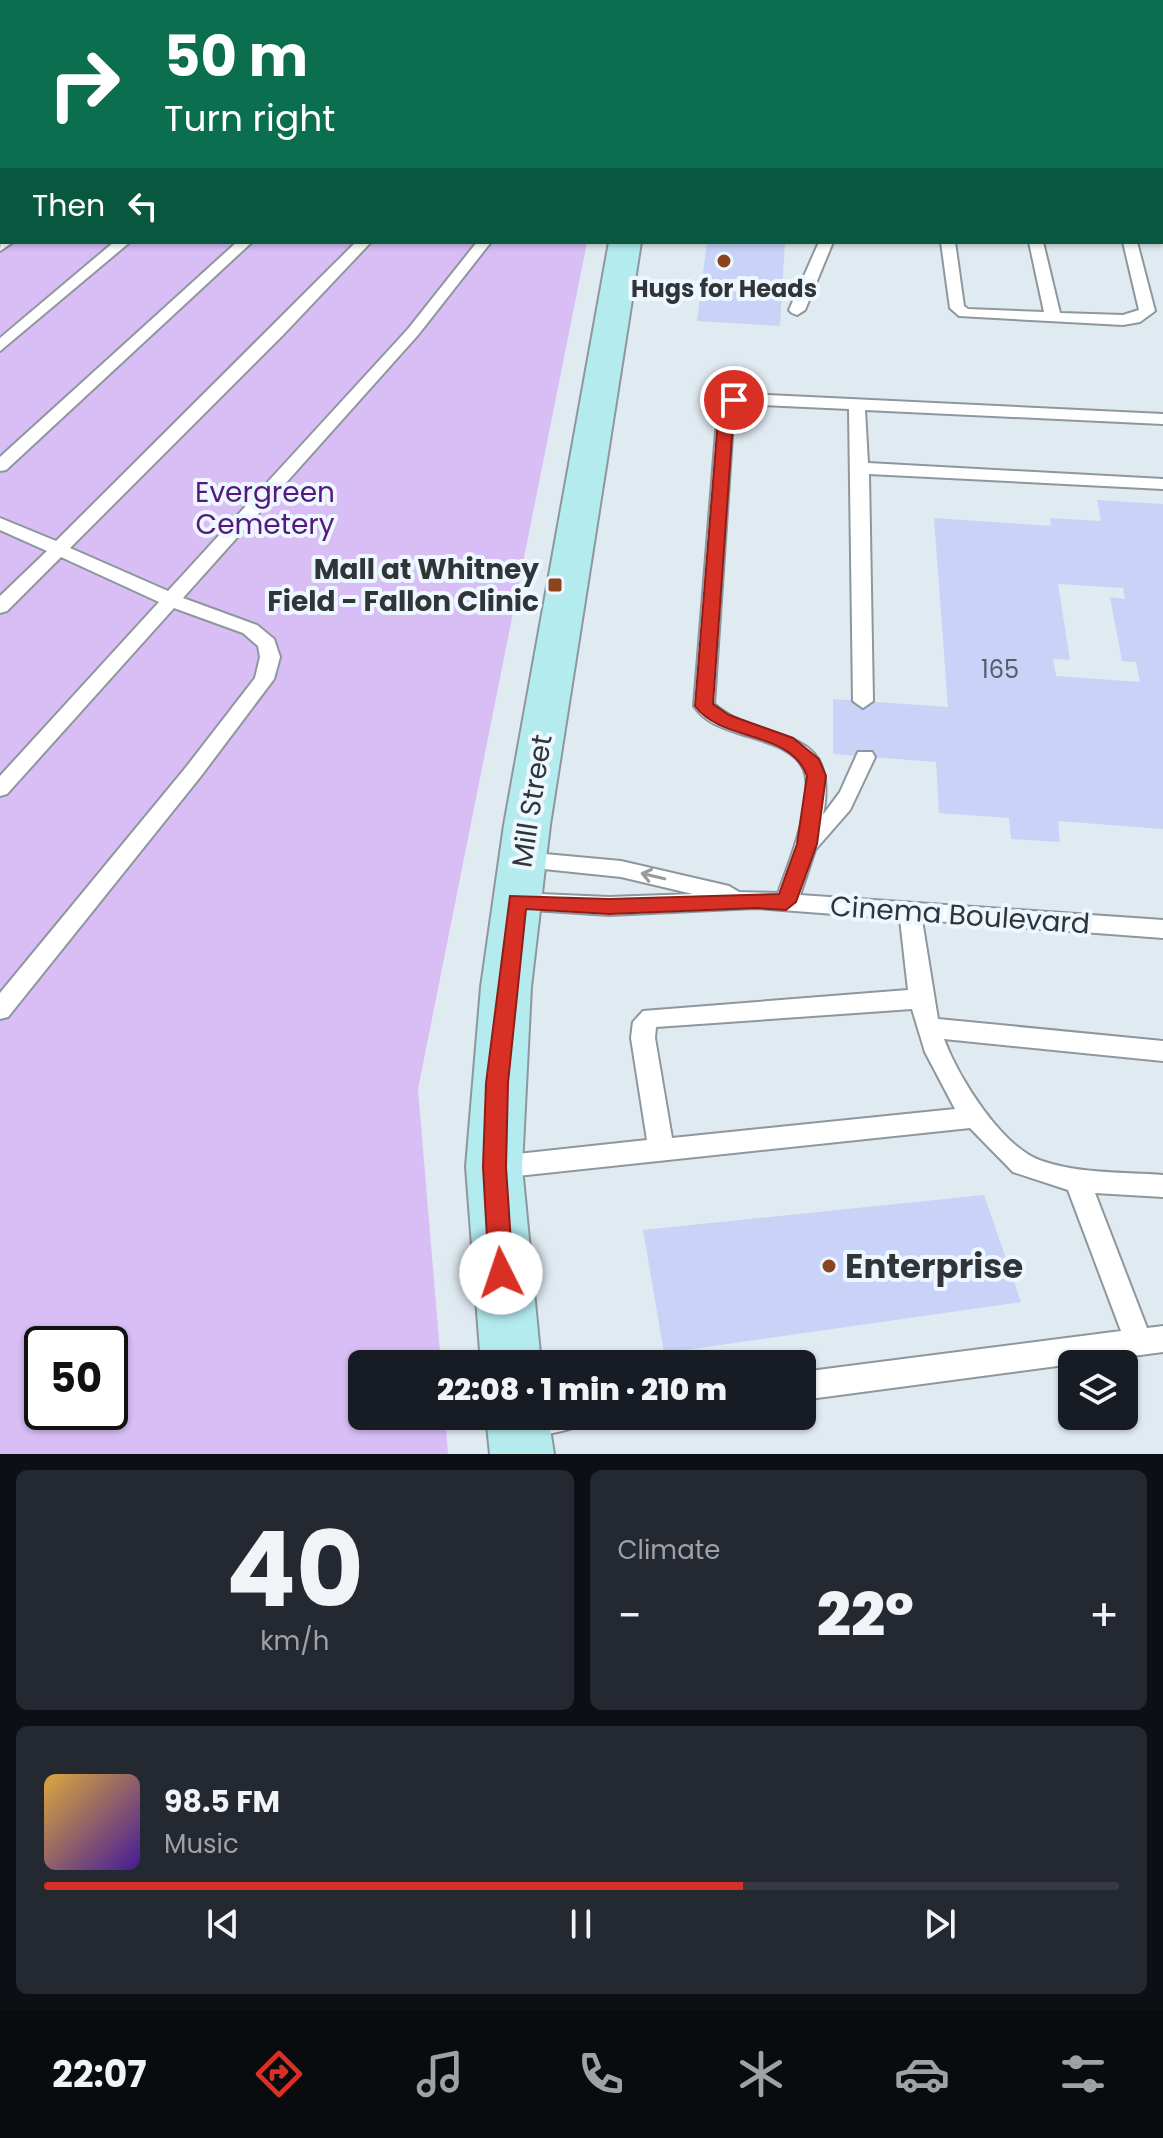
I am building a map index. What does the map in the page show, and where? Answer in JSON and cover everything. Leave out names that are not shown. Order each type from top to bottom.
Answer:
[{"type":"main road","name":"Mill Street","points":[[518,1350],[494,1167],[497,1083],[520,880],[625,244]]},
{"type":"lane","points":[[0,346],[121,244]]},
{"type":"lane","points":[[0,466],[243,244]]},
{"type":"lane","points":[[0,607],[278,332],[362,244]]},
{"type":"lane","points":[[0,789],[383,366],[482,244]]},
{"type":"lane","points":[[797,310],[825,244]]},
{"type":"lane","points":[[948,244],[959,311],[973,315],[1123,320],[1143,316],[1147,306],[1131,244]]},
{"type":"lane","points":[[1036,244],[1053,317]]},
{"type":"lane","points":[[786,902],[807,844],[816,776],[812,764],[787,743],[723,719],[704,706],[726,407],[734,400],[747,399],[1163,419]]},
{"type":"lane","points":[[857,404],[863,701]]},
{"type":"lane","points":[[860,468],[1163,484]]},
{"type":"lane","points":[[0,523],[169,599],[250,629],[267,643],[270,657],[264,679],[0,1010]]},
{"type":"lane","points":[[807,844],[831,824],[849,799],[865,757]]},
{"type":"lane","points":[[520,880],[621,869],[756,900]]},
{"type":"lane","points":[[520,880],[609,906],[756,900]]},
{"type":"lane","name":"Cinema Boulevard","points":[[756,900],[1163,929]]},
{"type":"lane","points":[[910,911],[921,999],[927,1028],[943,1071],[976,1117],[1012,1158],[1054,1176],[1163,1186]]},
{"type":"lane","points":[[661,1150],[643,1038],[645,1022],[651,1018],[921,999]]},
{"type":"lane","points":[[927,1028],[1163,1051]]},
{"type":"lane","points":[[494,1167],[976,1117]]},
{"type":"lane","points":[[816,1384],[1151,1340],[1077,1179]]},
{"type":"green space","name":"Evergreen Cemetery","points":[[0,244],[587,244],[418,1089],[440,1350],[348,1350],[348,1430],[446,1430],[448,1454],[0,1454]]},
{"type":"building","points":[[707,244],[785,244],[780,326],[697,321]]},
{"type":"building","points":[[1097,500],[1163,504],[1163,829],[1058,821],[1060,842],[1011,839],[1009,818],[939,813],[936,762],[833,754],[833,699],[948,707],[934,518],[1051,526],[1050,518],[1101,521]],"holes":[[[1058,584],[1123,588],[1125,599],[1110,597],[1122,661],[1136,662],[1140,682],[1056,676],[1053,659],[1070,660]]]},
{"type":"building","name":"Enterprise","points":[[984,1195],[1021,1302],[685,1350],[663,1350],[643,1230]]},
{"type":"place","name":"Hugs for Heads","points":[[724,261]]},
{"type":"place","name":"Mall at Whitney Field - Fallon Clinic","points":[[555,585]]},
{"type":"place","name":"Enterprise","points":[[829,1266]]},
{"type":"route","points":[[501,1273],[494,1167],[497,1083],[517,901],[609,906],[756,900],[786,902],[807,844],[816,776],[812,764],[787,743],[709,713],[703,700],[726,407],[734,400]]}]
